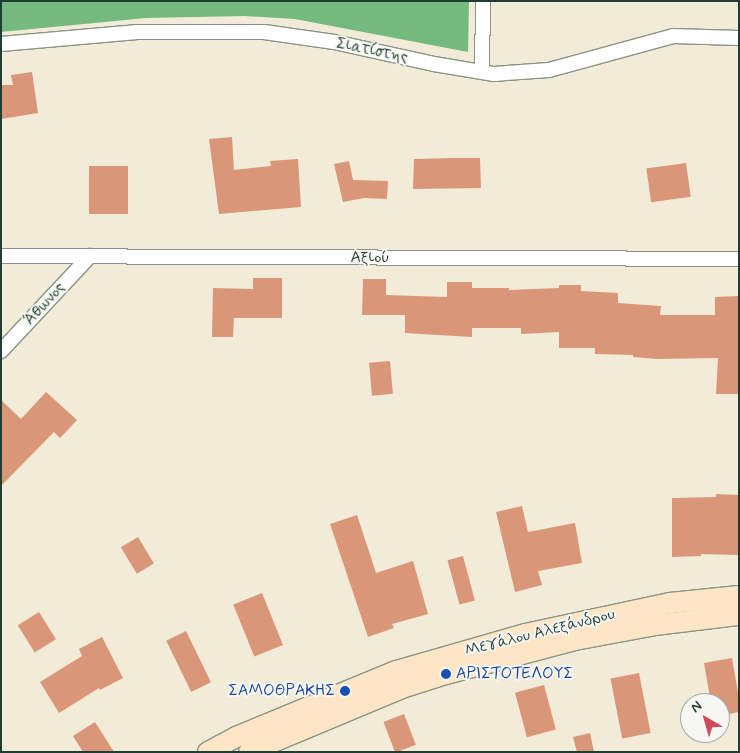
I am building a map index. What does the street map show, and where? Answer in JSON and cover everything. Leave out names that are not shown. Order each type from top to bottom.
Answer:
[{"type":"street","points":[[482,72],[483,1]]},
{"type":"street","name":"Σιατίστης","points":[[1,44],[136,32],[264,32],[334,42],[434,64],[503,74],[550,70],[673,36],[739,38]]},
{"type":"street","name":"Αξιού","points":[[1,256],[739,259]]},
{"type":"street","name":"Άθωνος","points":[[1,351],[90,256]]},
{"type":"street","name":"Μεγάλου Αλεξάνδρου","points":[[208,752],[236,737],[345,691],[405,669],[525,634],[670,603],[739,596]]},
{"type":"street","name":"Μεγάλου Αλεξάνδρου","points":[[249,752],[402,688],[446,674],[575,640],[655,625],[739,615]]},
{"type":"green space","points":[[1,1],[469,1],[468,52],[295,19],[244,16],[146,18],[1,32]]},
{"type":"building","points":[[32,72],[38,113],[1,119],[1,85],[13,85],[11,75]]},
{"type":"building","points":[[232,137],[234,170],[271,166],[270,161],[298,159],[301,207],[219,214],[209,139]]},
{"type":"building","points":[[480,158],[481,188],[413,189],[414,159]]},
{"type":"building","points":[[349,161],[353,180],[388,181],[387,199],[364,198],[343,202],[334,164]]},
{"type":"building","points":[[686,163],[691,197],[651,202],[646,169]]},
{"type":"building","points":[[89,166],[128,166],[128,214],[89,214]]},
{"type":"building","points":[[253,278],[282,278],[282,318],[234,318],[233,337],[212,337],[213,288],[253,289]]},
{"type":"building","points":[[363,279],[386,279],[386,295],[447,297],[447,282],[472,282],[472,288],[509,288],[509,290],[559,288],[559,285],[581,285],[581,291],[618,293],[618,303],[661,306],[660,315],[715,315],[715,297],[739,296],[739,394],[716,394],[718,358],[657,359],[633,357],[633,355],[595,354],[595,348],[559,348],[559,332],[521,334],[521,328],[472,328],[472,337],[405,333],[405,315],[362,315]]},
{"type":"building","points":[[390,361],[393,394],[372,396],[369,363]]},
{"type":"building","points":[[46,392],[77,420],[60,438],[54,432],[1,486],[1,400],[21,419]]},
{"type":"building","points":[[716,494],[739,495],[739,555],[701,554],[701,556],[672,557],[672,498],[716,497]]},
{"type":"building","points":[[522,506],[528,532],[575,523],[582,563],[538,571],[542,585],[515,592],[496,512]]},
{"type":"building","points":[[357,515],[376,573],[413,561],[428,614],[392,624],[394,628],[368,637],[330,524]]},
{"type":"building","points":[[138,537],[154,564],[137,574],[121,547]]},
{"type":"building","points":[[463,556],[475,600],[459,605],[448,560]]},
{"type":"building","points":[[262,593],[283,645],[254,657],[233,605]]},
{"type":"building","points":[[39,612],[56,639],[35,652],[18,625]]},
{"type":"building","points":[[186,631],[211,682],[191,692],[166,641]]},
{"type":"building","points":[[102,637],[123,678],[100,690],[99,688],[59,713],[40,682],[82,656],[79,649]]},
{"type":"building","points":[[732,658],[739,698],[739,712],[730,714],[730,693],[709,693],[704,663]]},
{"type":"building","points":[[639,673],[651,733],[622,738],[611,679]]},
{"type":"building","points":[[544,685],[556,729],[527,737],[515,693]]},
{"type":"building","points":[[404,714],[416,745],[395,752],[383,722]]},
{"type":"building","points":[[95,722],[114,752],[83,752],[73,736]]},
{"type":"building","points":[[590,733],[594,752],[577,752],[573,737]]},
{"type":"place","name":"ΑΡΙΣΤΟΤΕΛΟΥΣ","points":[[446,674]]},
{"type":"place","name":"ΣΑΜΟΘΡΑΚΗΣ","points":[[345,691]]}]
